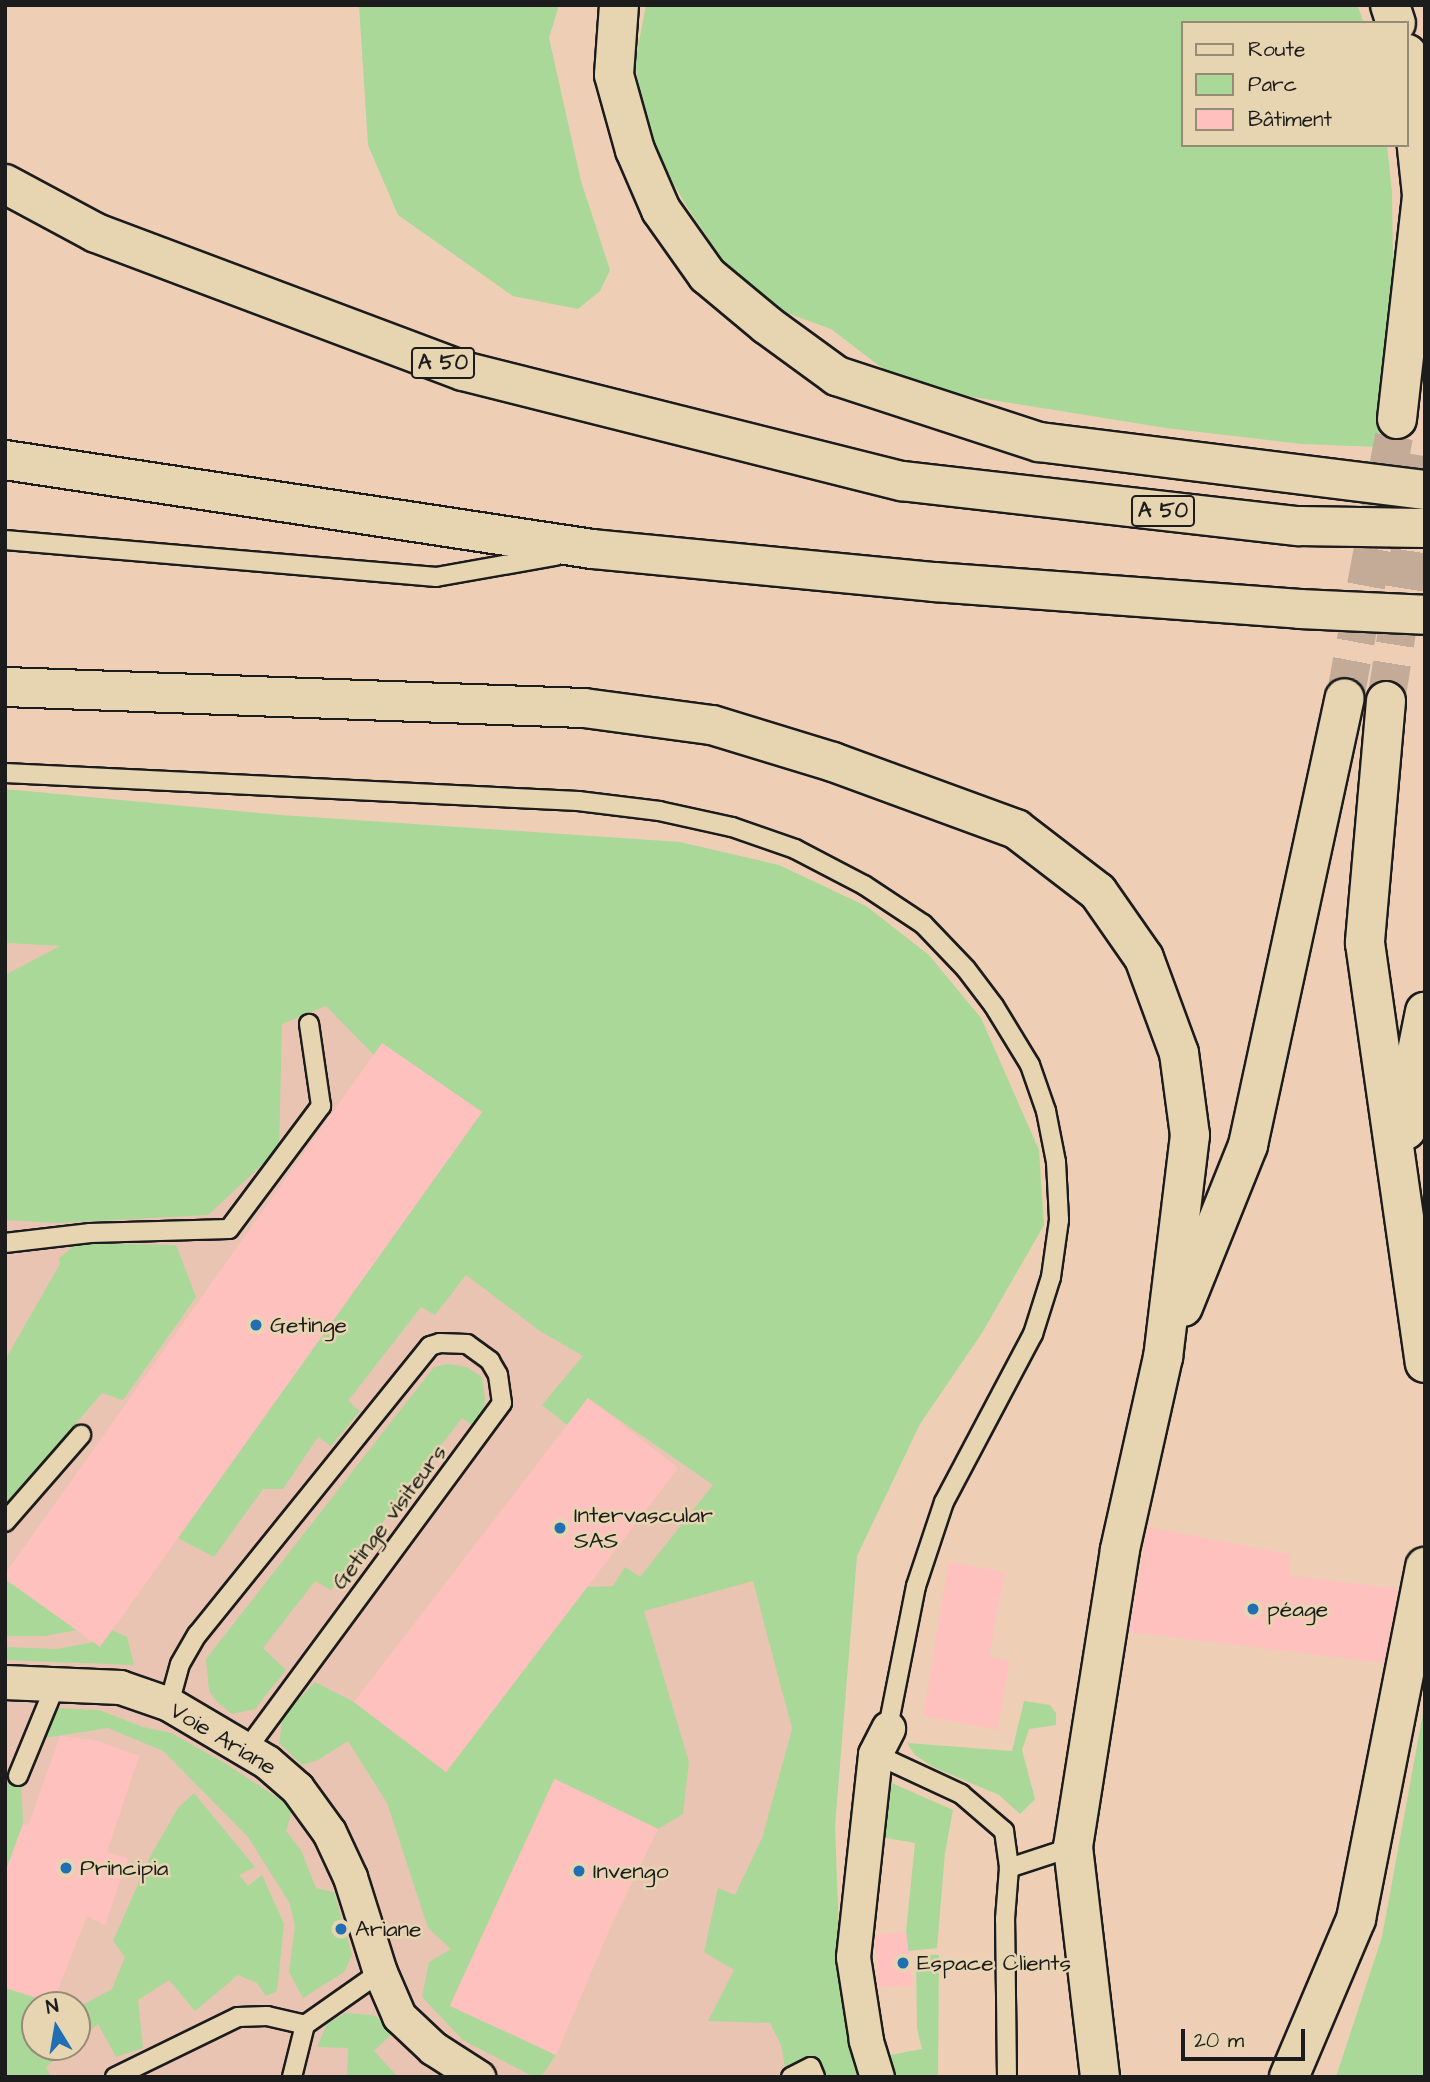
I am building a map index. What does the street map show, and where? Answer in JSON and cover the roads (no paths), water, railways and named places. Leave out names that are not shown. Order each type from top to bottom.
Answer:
[{"type":"highway","points":[[619,5],[614,75],[635,150],[661,210],[707,275],[767,325],[837,376],[1039,442],[1425,490]]},
{"type":"highway","points":[[1397,419],[1422,195],[1409,73]]},
{"type":"highway","name":"A 50","points":[[5,184],[96,233],[463,371],[902,481],[1299,526],[1425,528]]},
{"type":"highway","points":[[5,460],[592,549],[934,582],[1286,608],[1425,615]]},
{"type":"highway","points":[[5,687],[584,708],[712,725],[833,762],[1016,829],[1098,892],[1144,958],[1178,1053],[1190,1135],[1163,1357],[1104,1637],[1073,1847],[1100,2077]]},
{"type":"highway","points":[[1163,1357],[1248,1145],[1345,698]]},
{"type":"highway","points":[[1386,701],[1365,943],[1425,1363]]},
{"type":"highway","points":[[1402,1202],[1408,1096],[1425,1012]]},
{"type":"highway","points":[[1289,2077],[1356,1919],[1425,1567]]},
{"type":"street","name":"Voie Ariane","points":[[5,1682],[120,1687],[169,1704],[267,1762],[297,1788],[328,1832],[350,1877],[380,1972],[399,2016],[433,2048],[478,2077]]},
{"type":"street","points":[[877,2077],[866,2040],[853,1957],[881,1741]]},
{"type":"lane","points":[[5,540],[436,577],[592,549]]},
{"type":"lane","points":[[5,773],[578,801],[671,814],[733,827],[795,849],[864,885],[923,924],[966,969],[994,1006],[1030,1065],[1046,1111],[1056,1163],[1059,1220],[1051,1277],[1033,1334],[944,1502],[916,1586],[881,1741],[961,1794],[1004,1831],[1009,1868],[1005,1919],[1007,2077]]},
{"type":"lane","points":[[5,1243],[90,1233],[229,1229],[321,1106],[309,1024]]},
{"type":"lane","name":"Getinge visiteurs","points":[[169,1704],[180,1664],[197,1635],[430,1346],[467,1344],[490,1362],[498,1375],[502,1403],[247,1749]]},
{"type":"lane","points":[[5,1522],[81,1436]]},
{"type":"lane","points":[[18,1776],[56,1684]]},
{"type":"lane","points":[[1009,1868],[1073,1847]]},
{"type":"lane","points":[[292,2077],[305,2025],[380,1972]]},
{"type":"lane","points":[[116,2077],[238,2017],[267,2016],[305,2025]]},
{"type":"lane","points":[[791,2077],[811,2067],[815,2077]]},
{"type":"tunnel","points":[[1345,698],[1397,419]]},
{"type":"tunnel","points":[[1386,701],[1425,456]]},
{"type":"place","name":"Getinge","points":[[256,1325]]},
{"type":"place","name":"Intervascular SAS","points":[[560,1528]]},
{"type":"place","name":"péage","points":[[1253,1609]]},
{"type":"place","name":"Principia","points":[[66,1868]]},
{"type":"place","name":"Invengo","points":[[579,1871]]},
{"type":"place","name":"Ariane","points":[[341,1929]]},
{"type":"place","name":"Espace Clients","points":[[903,1963]]}]
